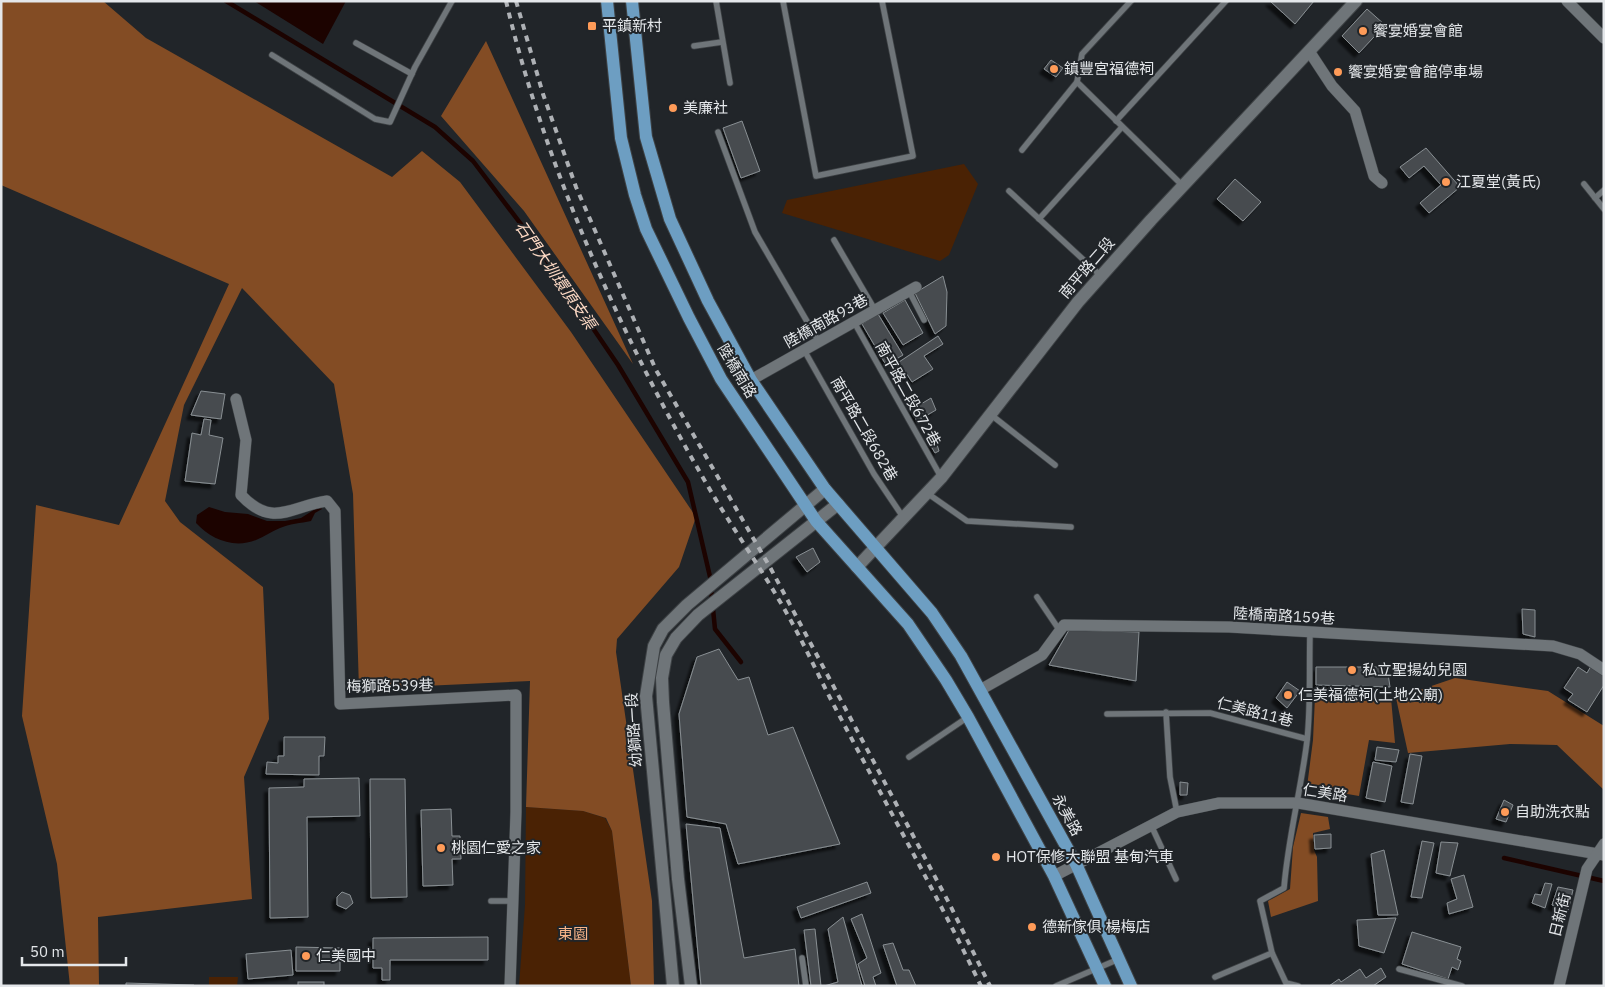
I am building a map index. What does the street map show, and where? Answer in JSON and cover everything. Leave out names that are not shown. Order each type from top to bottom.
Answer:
[{"type":"main road","name":"陸橋南路","points":[[607,1],[621,138],[646,229],[721,379],[804,505],[908,624],[968,717]]},
{"type":"main road","name":"陸橋南路","points":[[632,1],[640,52],[646,137],[661,192],[708,301],[751,380],[825,489],[932,613],[961,656],[980,690]]},
{"type":"main road","name":"永美路","points":[[980,690],[1076,864],[1131,986]]},
{"type":"main road","points":[[968,717],[1054,876],[1105,986]]},
{"type":"street","name":"南平路二段","points":[[857,567],[941,478],[1101,276],[1356,1]]},
{"type":"street","points":[[1567,1],[1604,38]]},
{"type":"street","points":[[1309,51],[1332,86],[1355,111],[1374,176],[1382,183]]},
{"type":"street","name":"陸橋南路93巷","points":[[751,380],[913,289]]},
{"type":"street","name":"梅獅路539巷","points":[[236,399],[246,440],[240,495],[253,508],[280,515],[314,503],[328,501],[335,511],[340,704],[516,695],[514,901],[510,986]]},
{"type":"street","name":"幼獅路一段","points":[[673,986],[646,696],[654,646],[663,629],[687,605],[825,489]]},
{"type":"street","name":"幼獅路一段","points":[[691,986],[678,879],[663,702],[662,678],[666,655],[676,638],[698,615],[838,504]]},
{"type":"street","name":"陸橋南路159巷","points":[[1060,631],[1064,625],[1229,627],[1553,646],[1580,654],[1604,670]]},
{"type":"street","points":[[980,690],[1042,655],[1060,631]]},
{"type":"street","name":"仁美路","points":[[1054,876],[1176,812],[1219,803],[1298,803],[1600,855]]},
{"type":"street","name":"日新街","points":[[1559,986],[1587,870],[1600,855],[1604,844]]},
{"type":"lane","points":[[272,55],[374,119],[390,122],[412,74],[452,1]]},
{"type":"lane","points":[[716,1],[730,82]]},
{"type":"lane","points":[[783,1],[816,176],[913,156],[882,1]]},
{"type":"lane","points":[[1022,150],[1077,82],[1082,54],[1131,1]]},
{"type":"lane","points":[[1116,121],[1226,1]]},
{"type":"lane","points":[[356,42],[412,74]]},
{"type":"lane","points":[[694,46],[722,42]]},
{"type":"lane","points":[[1077,82],[1183,186]]},
{"type":"lane","points":[[1039,219],[1122,127]]},
{"type":"lane","points":[[718,132],[755,232],[819,342]]},
{"type":"lane","points":[[1584,184],[1604,209]]},
{"type":"lane","points":[[1595,198],[1604,190]]},
{"type":"lane","points":[[1009,191],[1101,276]]},
{"type":"lane","points":[[834,240],[875,310]]},
{"type":"lane","points":[[913,289],[924,320]]},
{"type":"lane","name":"南平路二段672巷","points":[[854,322],[941,478]]},
{"type":"lane","name":"南平路二段682巷","points":[[804,350],[874,474],[904,519]]},
{"type":"lane","points":[[990,414],[1055,465]]},
{"type":"lane","points":[[927,494],[967,521],[1071,527]]},
{"type":"lane","points":[[1037,597],[1060,631]]},
{"type":"lane","points":[[1298,986],[1285,985],[1272,953],[1260,901],[1284,888],[1287,852],[1298,803],[1307,738],[1310,633]]},
{"type":"lane","points":[[1166,712],[1170,777],[1176,812]]},
{"type":"lane","name":"仁美路11巷","points":[[1107,714],[1210,713],[1307,738]]},
{"type":"lane","points":[[909,757],[968,717]]},
{"type":"lane","points":[[1151,825],[1176,879]]},
{"type":"lane","points":[[491,902],[514,901]]},
{"type":"lane","points":[[1215,977],[1272,953]]},
{"type":"lane","points":[[802,958],[806,986]]},
{"type":"lane","points":[[1056,986],[1119,959]]},
{"type":"lane","points":[[1399,969],[1462,986]]},
{"type":"green space","points":[[964,164],[978,184],[949,255],[940,261],[782,213],[787,200]]},
{"type":"green space","name":"東園","points":[[526,807],[583,811],[605,818],[612,831],[631,986],[519,986],[525,905]]},
{"type":"green space","points":[[209,977],[238,977],[237,986],[209,986]]},
{"type":"shaded area","points":[[1,1],[103,1],[146,38],[392,177],[422,151],[460,182],[571,332],[696,517],[679,567],[617,639],[616,652],[652,901],[654,986],[631,986],[612,831],[606,818],[583,811],[526,807],[530,681],[359,689],[353,494],[334,384],[242,288],[184,405],[165,501],[180,522],[263,587],[269,719],[244,777],[252,899],[98,917],[99,986],[70,986],[57,864],[22,716],[36,505],[119,525],[229,284],[1,185]]},
{"type":"shaded area","points":[[254,1],[346,1],[323,44]]},
{"type":"shaded area","points":[[486,41],[633,364],[524,211],[441,116]]},
{"type":"shaded area","points":[[320,506],[322,509],[315,513],[311,521],[284,527],[247,543],[223,541],[208,534],[196,523],[197,515],[209,507],[225,512],[248,514],[267,521],[285,521],[301,518]]},
{"type":"shaded area","points":[[1455,678],[1548,691],[1604,726],[1604,790],[1557,745],[1510,744],[1408,753],[1396,698]]},
{"type":"shaded area","points":[[1315,697],[1391,698],[1395,743],[1369,740],[1359,796],[1307,787],[1313,740]]},
{"type":"shaded area","points":[[1301,813],[1328,817],[1330,829],[1313,833],[1314,850],[1317,857],[1318,901],[1271,917],[1268,901],[1290,889],[1293,847]]},
{"type":"building","points":[[1270,1],[1314,1],[1295,24]]},
{"type":"building","name":"饗宴婚宴會館","points":[[1367,9],[1385,25],[1359,53],[1342,36]]},
{"type":"building","name":"鎮豐宮福德祠","points":[[1051,60],[1063,68],[1056,77],[1044,69]]},
{"type":"building","points":[[742,121],[760,171],[741,178],[723,128]]},
{"type":"building","name":"江夏堂(黃氏)","points":[[1426,148],[1460,187],[1429,213],[1420,203],[1441,185],[1424,166],[1409,178],[1400,167]]},
{"type":"building","points":[[1235,179],[1261,202],[1243,221],[1217,199]]},
{"type":"building","points":[[943,276],[947,292],[946,326],[935,334],[915,293]]},
{"type":"building","points":[[905,300],[923,333],[903,345],[883,313]]},
{"type":"building","points":[[878,314],[903,355],[886,365],[862,324]]},
{"type":"building","points":[[938,336],[943,344],[924,356],[933,369],[912,382],[899,362]]},
{"type":"building","points":[[201,391],[225,394],[221,419],[191,415]]},
{"type":"building","points":[[931,398],[936,410],[917,421],[911,410]]},
{"type":"building","points":[[204,419],[211,420],[209,435],[223,438],[215,484],[185,481],[192,433],[201,435]]},
{"type":"building","points":[[935,438],[939,451],[935,453],[928,441]]},
{"type":"building","points":[[813,548],[820,562],[807,572],[796,557]]},
{"type":"building","points":[[1522,609],[1535,610],[1535,637],[1523,634]]},
{"type":"building","points":[[1069,630],[1139,632],[1136,681],[1049,665]]},
{"type":"building","points":[[719,649],[738,680],[749,677],[768,735],[793,727],[840,844],[738,864],[726,824],[687,817],[679,714],[697,657]]},
{"type":"building","points":[[1591,666],[1604,675],[1604,685],[1587,712],[1568,700],[1573,694],[1564,688],[1578,667],[1587,673]]},
{"type":"building","points":[[1316,667],[1387,667],[1390,687],[1316,685]]},
{"type":"building","name":"仁美福德祠(土地公廟)","points":[[1287,682],[1300,691],[1287,708],[1276,698]]},
{"type":"building","points":[[284,737],[325,737],[324,756],[319,756],[319,775],[266,774],[267,762],[278,763],[278,756],[284,756]]},
{"type":"building","points":[[1377,747],[1399,750],[1396,762],[1375,760]]},
{"type":"building","points":[[1410,754],[1422,756],[1413,804],[1401,802]]},
{"type":"building","points":[[1373,762],[1392,766],[1385,802],[1366,798]]},
{"type":"building","points":[[359,778],[360,816],[307,817],[308,917],[270,918],[269,788],[304,787],[304,779]]},
{"type":"building","points":[[370,779],[405,779],[407,897],[371,898]]},
{"type":"building","points":[[1180,782],[1188,783],[1187,795],[1180,795]]},
{"type":"building","name":"自助洗衣點","points":[[1504,800],[1513,805],[1506,822],[1496,819]]},
{"type":"building","name":"桃園仁愛之家","points":[[451,809],[452,836],[460,836],[461,859],[452,859],[453,885],[423,886],[421,810]]},
{"type":"building","points":[[686,824],[720,828],[744,958],[795,949],[799,986],[701,986]]},
{"type":"building","points":[[1331,834],[1331,848],[1315,849],[1314,835]]},
{"type":"building","points":[[1422,841],[1434,843],[1422,898],[1411,897]]},
{"type":"building","points":[[1441,842],[1458,843],[1450,876],[1436,873]]},
{"type":"building","points":[[1384,850],[1398,915],[1378,915],[1371,854]]},
{"type":"building","points":[[1464,875],[1473,907],[1449,914],[1447,903],[1457,899],[1451,879]]},
{"type":"building","points":[[867,882],[871,893],[801,918],[797,907]]},
{"type":"building","points":[[1545,883],[1552,884],[1545,908],[1532,903],[1535,894],[1541,895]]},
{"type":"building","points":[[1558,887],[1573,890],[1568,911],[1552,905]]},
{"type":"building","points":[[342,892],[350,895],[353,903],[346,909],[337,905],[337,897]]},
{"type":"building","points":[[862,914],[881,973],[873,977],[876,986],[865,986],[858,964],[867,958],[851,919]]},
{"type":"building","points":[[843,917],[862,986],[824,986],[838,982],[828,929]]},
{"type":"building","points":[[1396,918],[1384,953],[1359,946],[1357,920]]},
{"type":"building","points":[[815,929],[821,986],[811,986],[804,930]]},
{"type":"building","points":[[1412,932],[1461,947],[1457,959],[1461,961],[1458,970],[1452,967],[1448,979],[1402,964]]},
{"type":"building","points":[[488,937],[488,960],[390,960],[390,980],[382,980],[382,968],[373,968],[373,938]]},
{"type":"building","points":[[893,943],[903,970],[909,970],[916,986],[897,986],[883,945]]},
{"type":"building","points":[[296,947],[340,948],[340,971],[296,971]]},
{"type":"building","points":[[291,950],[293,975],[248,979],[246,954]]},
{"type":"building","points":[[1381,968],[1386,977],[1373,986],[1329,986],[1339,979],[1341,982],[1360,969],[1366,978]]},
{"type":"building","points":[[298,982],[324,982],[324,986],[298,986]]},
{"type":"building","points":[[126,983],[194,985],[194,986],[126,986]]},
{"type":"waterway","name":"石門大圳環頂支渠","points":[[226,1],[435,127],[473,161],[533,240],[618,365],[688,482],[711,581]]},
{"type":"waterway","name":"石門大圳環頂支渠","points":[[711,589],[715,629],[741,662]]},
{"type":"waterway","name":"石門大圳環頂支渠","points":[[1504,858],[1604,881]]},
{"type":"railway","points":[[506,1],[522,64],[542,126],[590,252],[617,313],[677,432],[717,502],[771,586],[795,628],[981,986]]},
{"type":"railway","points":[[516,1],[543,94],[576,187],[656,370],[771,569],[949,903],[990,986]]},
{"type":"place","name":"平鎮新村","points":[[592,26]]},
{"type":"place","name":"饗宴婚宴會館","points":[[1363,31]]},
{"type":"place","name":"鎮豐宮福德祠","points":[[1054,69]]},
{"type":"place","name":"饗宴婚宴會館停車場","points":[[1338,72]]},
{"type":"place","name":"美廉社","points":[[673,108]]},
{"type":"place","name":"江夏堂(黃氏)","points":[[1446,182]]},
{"type":"place","name":"私立聖揚幼兒園","points":[[1352,670]]},
{"type":"place","name":"仁美福德祠(土地公廟)","points":[[1288,695]]},
{"type":"place","name":"自助洗衣點","points":[[1505,812]]},
{"type":"place","name":"桃園仁愛之家","points":[[441,848]]},
{"type":"place","name":"HOT保修大聯盟 基甸汽車","points":[[996,857]]},
{"type":"place","name":"德新傢俱 楊梅店","points":[[1032,927]]},
{"type":"place","name":"仁美國中","points":[[306,956]]}]
